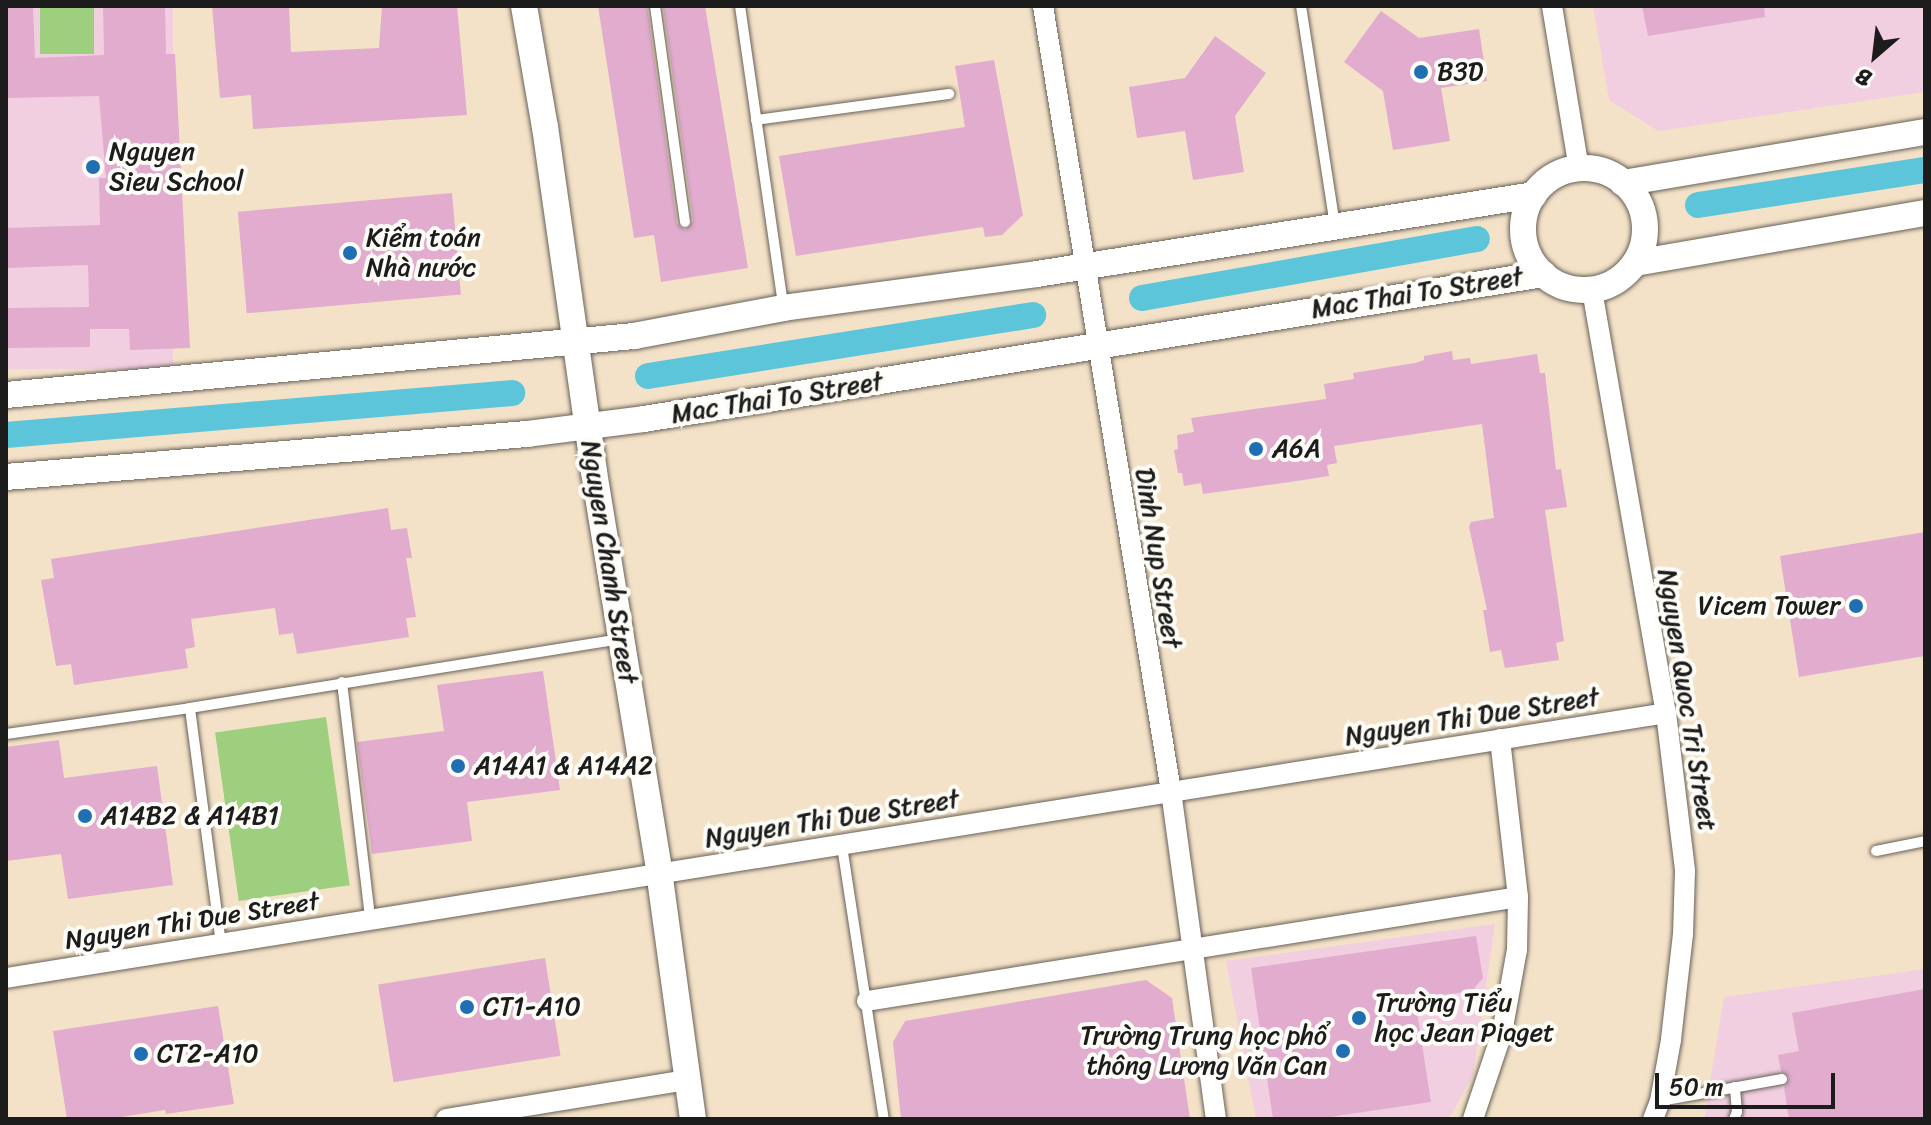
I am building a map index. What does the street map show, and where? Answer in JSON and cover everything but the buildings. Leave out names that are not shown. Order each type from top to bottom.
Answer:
[{"type":"street","name":"Nguyen Chanh Street","points":[[524,6],[545,127],[587,426],[659,871],[693,1119]]},
{"type":"street","name":"Dinh Nup Street","points":[[1043,6],[1171,791],[1216,1119]]},
{"type":"street","points":[[1552,6],[1579,169]]},
{"type":"street","points":[[1623,183],[1925,132]]},
{"type":"street","points":[[1579,169],[1599,170],[1623,183],[1637,200],[1644,221],[1644,243],[1635,263],[1609,285],[1592,290],[1572,289],[1553,282],[1528,254],[1523,237],[1524,219],[1534,195],[1554,176],[1579,169]]},
{"type":"street","points":[[6,395],[634,336],[783,308],[1084,266],[1534,195]]},
{"type":"street","points":[[1635,263],[1925,213]]},
{"type":"street","name":"Mac Thai To Street","points":[[6,477],[527,434],[1543,274]]},
{"type":"street","name":"Nguyen Quoc Tri Street","points":[[1592,290],[1666,713],[1685,871],[1678,986],[1656,1110]]},
{"type":"street","name":"Nguyen Thi Due Street","points":[[6,978],[370,917],[659,871],[842,846],[1666,713]]},
{"type":"street","points":[[1473,1119],[1495,1056],[1513,981],[1518,897],[1500,739]]},
{"type":"street","points":[[867,1001],[1518,897]]},
{"type":"street","points":[[446,1119],[525,1113],[687,1080]]},
{"type":"lane","points":[[655,6],[685,222]]},
{"type":"lane","points":[[740,6],[783,308]]},
{"type":"lane","points":[[1301,6],[1335,227]]},
{"type":"lane","points":[[756,120],[949,94]]},
{"type":"lane","points":[[6,734],[622,639]]},
{"type":"lane","points":[[342,682],[370,917]]},
{"type":"lane","points":[[190,708],[221,944]]},
{"type":"lane","points":[[1876,851],[1925,841]]},
{"type":"lane","points":[[842,846],[884,1119]]},
{"type":"lane","points":[[1656,1110],[1735,1087],[1782,1079]]},
{"type":"lane","points":[[1734,1119],[1737,1112],[1735,1087]]},
{"type":"shaded area","name":"Nguyen Sieu School","points":[[6,6],[173,6],[173,369],[6,369]]},
{"type":"shaded area","points":[[1593,6],[1925,6],[1925,92],[1658,131],[1609,100]]},
{"type":"shaded area","name":"Trường Tiểu học Jean Piaget","points":[[1495,924],[1473,1075],[1449,1119],[1256,1119],[1226,961]]},
{"type":"shaded area","points":[[1925,969],[1925,1119],[1704,1119],[1724,997]]},
{"type":"green space","points":[[40,6],[94,6],[94,54],[40,54]]},
{"type":"green space","points":[[326,717],[350,885],[239,901],[215,733]]},
{"type":"waterway","points":[[1698,205],[1925,170]]},
{"type":"waterway","points":[[1142,298],[1477,239]]},
{"type":"waterway","points":[[648,376],[1033,315]]},
{"type":"waterway","points":[[6,435],[512,393]]},
{"type":"place","name":"B3D","points":[[1421,72]]},
{"type":"place","name":"Nguyen Sieu School","points":[[93,167]]},
{"type":"place","name":"Kiểm toán Nhà nước","points":[[350,253]]},
{"type":"place","name":"A6A","points":[[1256,449]]},
{"type":"place","name":"Vicem Tower","points":[[1856,606]]},
{"type":"place","name":"A14A1 & A14A2","points":[[458,766]]},
{"type":"place","name":"A14B2 & A14B1","points":[[85,816]]},
{"type":"place","name":"CT1-A10","points":[[467,1007]]},
{"type":"place","name":"Trường Tiểu học Jean Piaget","points":[[1359,1018]]},
{"type":"place","name":"Trường Trung học phổ thông Lương Văn Can","points":[[1343,1051]]},
{"type":"place","name":"CT2-A10","points":[[141,1054]]}]
